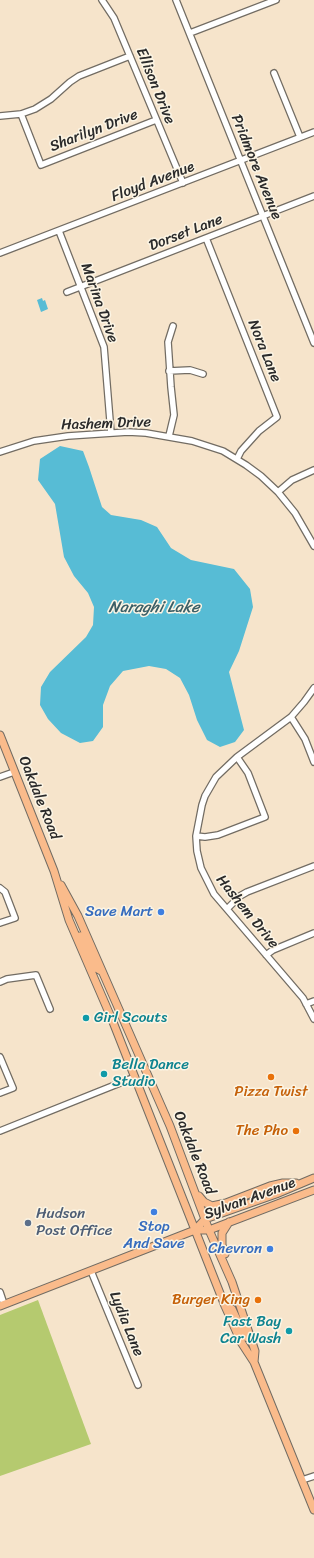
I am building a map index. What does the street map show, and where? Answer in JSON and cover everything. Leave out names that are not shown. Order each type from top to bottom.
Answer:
[{"type":"main road","name":"Oakdale Road","points":[[0,735],[54,871],[69,920],[113,1022],[225,1306],[241,1342],[254,1362],[314,1510]]},
{"type":"main road","name":"Oakdale Road","points":[[54,871],[78,916],[170,1126],[209,1230],[226,1268],[251,1338],[255,1351],[254,1362]]},
{"type":"main road","points":[[69,920],[81,936],[96,968],[103,972]]},
{"type":"main road","name":"Sylvan Avenue","points":[[195,1230],[205,1219],[276,1194],[314,1178]]},
{"type":"main road","points":[[196,1192],[204,1202],[212,1206],[226,1203],[270,1186],[283,1183],[300,1183]]},
{"type":"main road","name":"Sylvan Avenue","points":[[2,1305],[195,1230],[209,1230],[314,1190]]},
{"type":"main road","points":[[226,1268],[221,1239],[222,1233],[229,1222]]},
{"type":"main road","points":[[225,1306],[232,1309],[245,1337],[251,1338]]},
{"type":"street","name":"Ellison Drive","points":[[102,0],[114,18],[183,183]]},
{"type":"street","name":"Pridmore Avenue","points":[[176,0],[314,343]]},
{"type":"street","points":[[190,33],[276,0]]},
{"type":"street","points":[[0,116],[21,114],[43,105],[79,76],[130,56]]},
{"type":"street","points":[[274,73],[300,137]]},
{"type":"street","name":"Sharilyn Drive","points":[[21,114],[41,165],[156,120]]},
{"type":"street","name":"Floyd Avenue","points":[[0,253],[314,132]]},
{"type":"street","name":"Dorset Lane","points":[[67,292],[314,196]]},
{"type":"street","name":"Marina Drive","points":[[59,231],[104,347],[111,433]]},
{"type":"street","name":"Nora Lane","points":[[206,238],[277,417],[259,431],[241,451],[237,459]]},
{"type":"street","points":[[169,436],[174,415],[168,342],[173,326]]},
{"type":"street","points":[[170,371],[190,370],[202,374]]},
{"type":"street","name":"Hashem Drive","points":[[0,452],[19,445],[51,437],[111,433],[146,433],[192,441],[223,451],[237,459],[260,476],[278,492],[295,513],[312,539],[314,546]]},
{"type":"street","points":[[278,492],[292,480],[314,470]]},
{"type":"street","name":"Hashem Drive","points":[[314,688],[291,717],[236,757],[219,773],[205,796],[199,814],[196,836],[198,856],[204,877],[214,894],[306,1004],[314,1019]]},
{"type":"street","points":[[291,717],[305,739],[314,762]]},
{"type":"street","points":[[196,836],[218,836],[265,817],[248,773],[236,757]]},
{"type":"street","points":[[0,777],[14,772]]},
{"type":"street","points":[[227,909],[240,896],[247,892],[314,866]]},
{"type":"street","points":[[0,888],[5,892],[15,918],[0,923]]},
{"type":"street","points":[[266,955],[273,950],[314,933]]},
{"type":"street","points":[[0,982],[7,979],[36,975],[50,1009]]},
{"type":"street","points":[[306,1004],[314,1001]]},
{"type":"street","points":[[0,1057],[13,1088],[0,1093]]},
{"type":"street","points":[[0,1132],[135,1077]]},
{"type":"street","name":"Lydia Lane","points":[[91,1271],[138,1386]]},
{"type":"street","points":[[0,1292],[2,1305]]},
{"type":"street","points":[[302,1480],[314,1476]]},
{"type":"green space","points":[[38,1300],[91,1444],[0,1476],[0,1315]]},
{"type":"water","points":[[42,298],[43,301],[45,300],[48,309],[41,312],[37,300]]},
{"type":"water","name":"Naraghi Lake","points":[[60,446],[83,451],[102,507],[111,515],[141,520],[157,527],[171,548],[191,560],[234,569],[250,589],[253,607],[239,651],[229,672],[244,730],[235,742],[220,747],[207,740],[197,720],[189,695],[180,678],[166,669],[149,666],[123,671],[110,686],[103,705],[103,727],[93,741],[80,743],[61,733],[48,719],[40,705],[41,687],[50,672],[86,637],[93,625],[94,607],[88,593],[74,576],[64,557],[55,504],[38,480],[40,459]]},
{"type":"place","name":"Save Mart","points":[[161,912]]},
{"type":"place","name":"Girl Scouts","points":[[86,1018]]},
{"type":"place","name":"Bella Dance Studio","points":[[104,1074]]},
{"type":"place","name":"Pizza Twist","points":[[271,1077]]},
{"type":"place","name":"The Pho","points":[[296,1131]]},
{"type":"place","name":"Stop And Save","points":[[154,1212]]},
{"type":"place","name":"Hudson Post Office","points":[[28,1223]]},
{"type":"place","name":"Chevron","points":[[270,1249]]},
{"type":"place","name":"Burger King","points":[[258,1300]]},
{"type":"place","name":"Fast Bay Car Wash","points":[[289,1331]]}]
